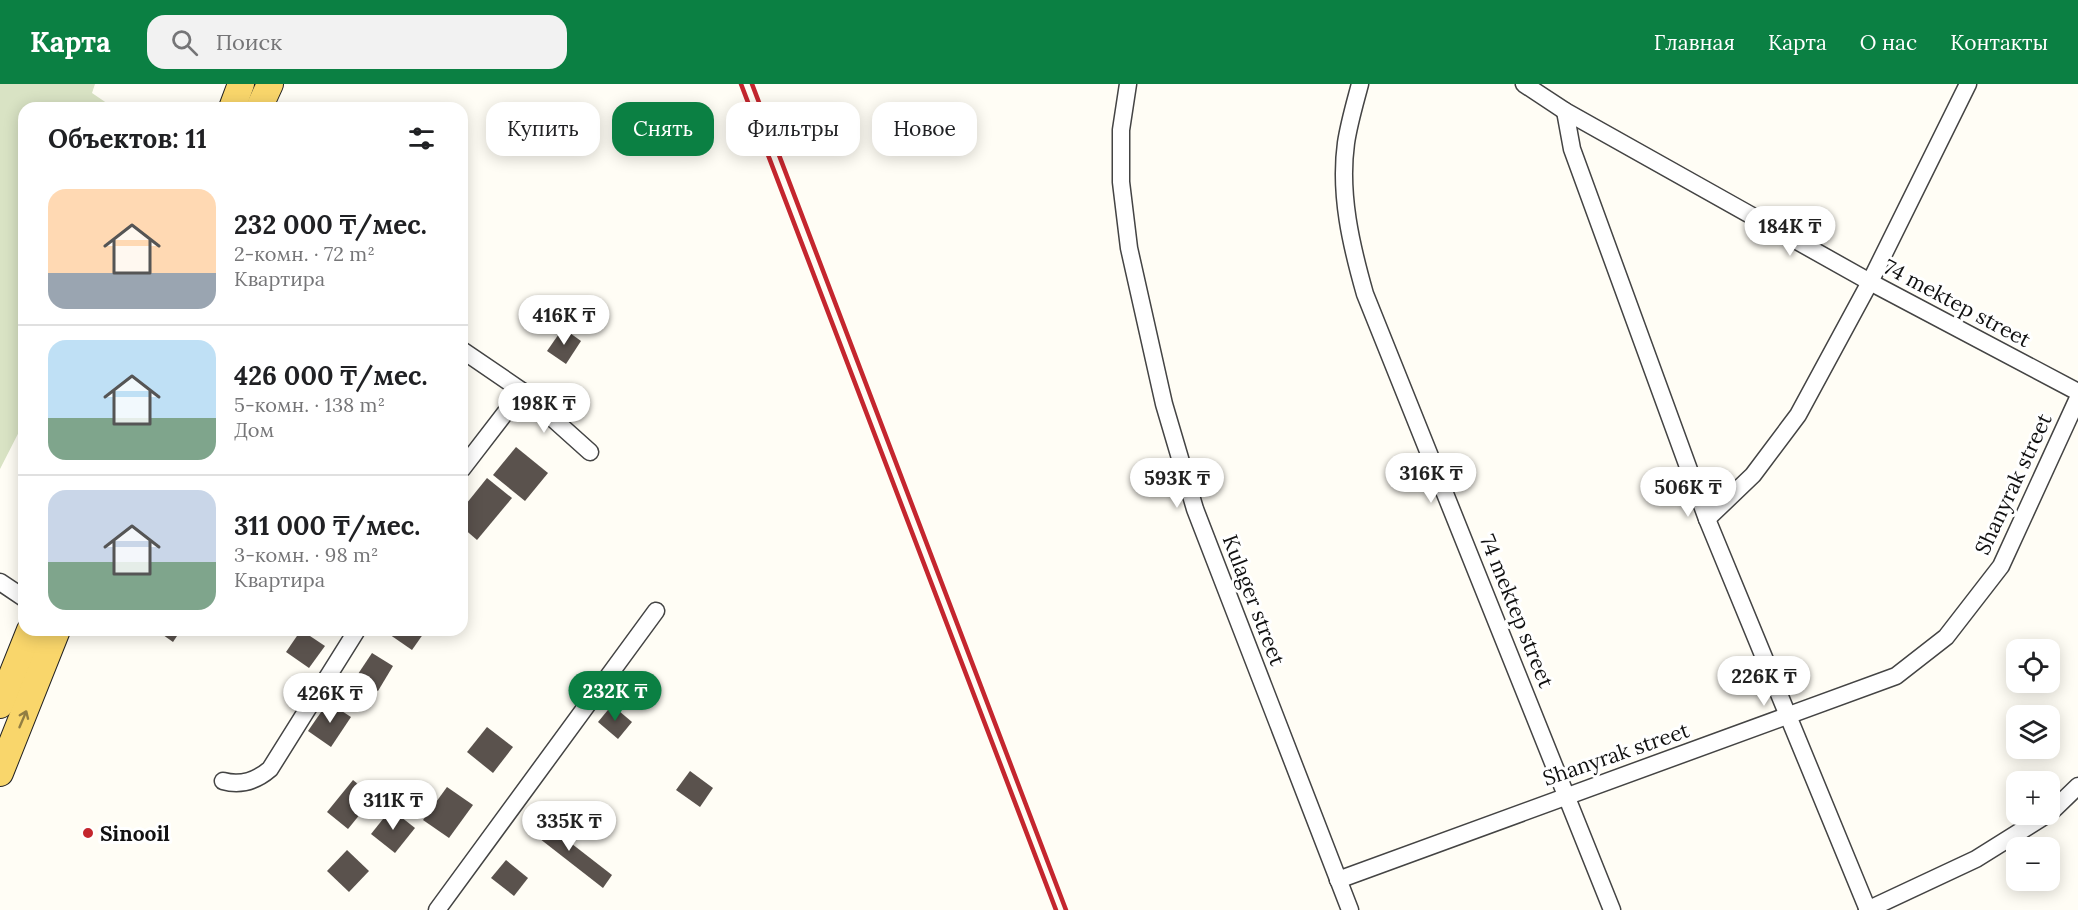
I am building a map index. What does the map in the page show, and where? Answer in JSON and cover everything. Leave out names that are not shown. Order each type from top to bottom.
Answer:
[{"type":"main road","points":[[234,102],[241,84]]},
{"type":"main road","points":[[262,102],[270,84]]},
{"type":"main road","points":[[0,705],[28,636]]},
{"type":"main road","points":[[0,773],[55,636]]},
{"type":"street","name":"Kulager street","points":[[1128,84],[1121,130],[1121,182],[1129,248],[1164,404],[1195,509],[1350,910]]},
{"type":"street","name":"74 mektep street","points":[[1360,84],[1346,144],[1345,189],[1349,236],[1365,294],[1612,910]]},
{"type":"street","name":"74 mektep street","points":[[1524,84],[1564,111],[1870,282],[2078,392]]},
{"type":"street","points":[[1707,519],[1753,475],[1798,415],[1870,282],[1968,84]]},
{"type":"street","points":[[1564,111],[1572,149],[1707,519],[1868,910],[1976,859],[2030,825]]},
{"type":"street","points":[[468,354],[522,391],[590,452]]},
{"type":"street","points":[[468,461],[522,391]]},
{"type":"street","name":"Shanyrak street","points":[[1338,880],[1567,794],[1790,717],[1896,676],[1946,637],[2001,566],[2078,398]]},
{"type":"street","points":[[0,582],[18,594]]},
{"type":"street","points":[[437,910],[656,610]]},
{"type":"street","points":[[223,781],[232,783],[258,780],[270,769],[353,636]]},
{"type":"street","points":[[2060,803],[2078,786]]},
{"type":"green space","points":[[0,84],[95,84],[92,93],[105,102],[18,102],[18,434],[0,469]]},
{"type":"building","points":[[563,328],[581,341],[566,364],[547,351]]},
{"type":"building","points":[[516,447],[548,473],[525,501],[493,475]]},
{"type":"building","points":[[487,478],[512,498],[477,540],[468,532],[468,502]]},
{"type":"building","points":[[164,636],[177,636],[173,642]]},
{"type":"building","points":[[297,636],[310,636],[325,646],[309,668],[286,652]]},
{"type":"building","points":[[392,636],[422,636],[412,650]]},
{"type":"building","points":[[372,653],[393,666],[378,691],[356,677]]},
{"type":"building","points":[[328,702],[351,717],[331,747],[308,731]]},
{"type":"building","points":[[612,705],[632,722],[618,739],[598,722]]},
{"type":"building","points":[[487,727],[513,747],[493,773],[467,752]]},
{"type":"building","points":[[690,771],[713,788],[700,807],[676,790]]},
{"type":"building","points":[[353,780],[374,797],[348,829],[327,812]]},
{"type":"building","points":[[447,787],[473,805],[449,838],[423,820]]},
{"type":"building","points":[[391,809],[415,828],[395,853],[371,834]]},
{"type":"building","points":[[536,816],[612,875],[603,888],[526,828]]},
{"type":"building","points":[[347,850],[369,871],[349,892],[327,871]]},
{"type":"building","points":[[506,860],[528,878],[514,896],[491,878]]},
{"type":"railway","points":[[741,84],[1056,910]]},
{"type":"railway","points":[[752,84],[1066,910]]},
{"type":"place","name":"Sinooil","points":[[88,833]]}]
